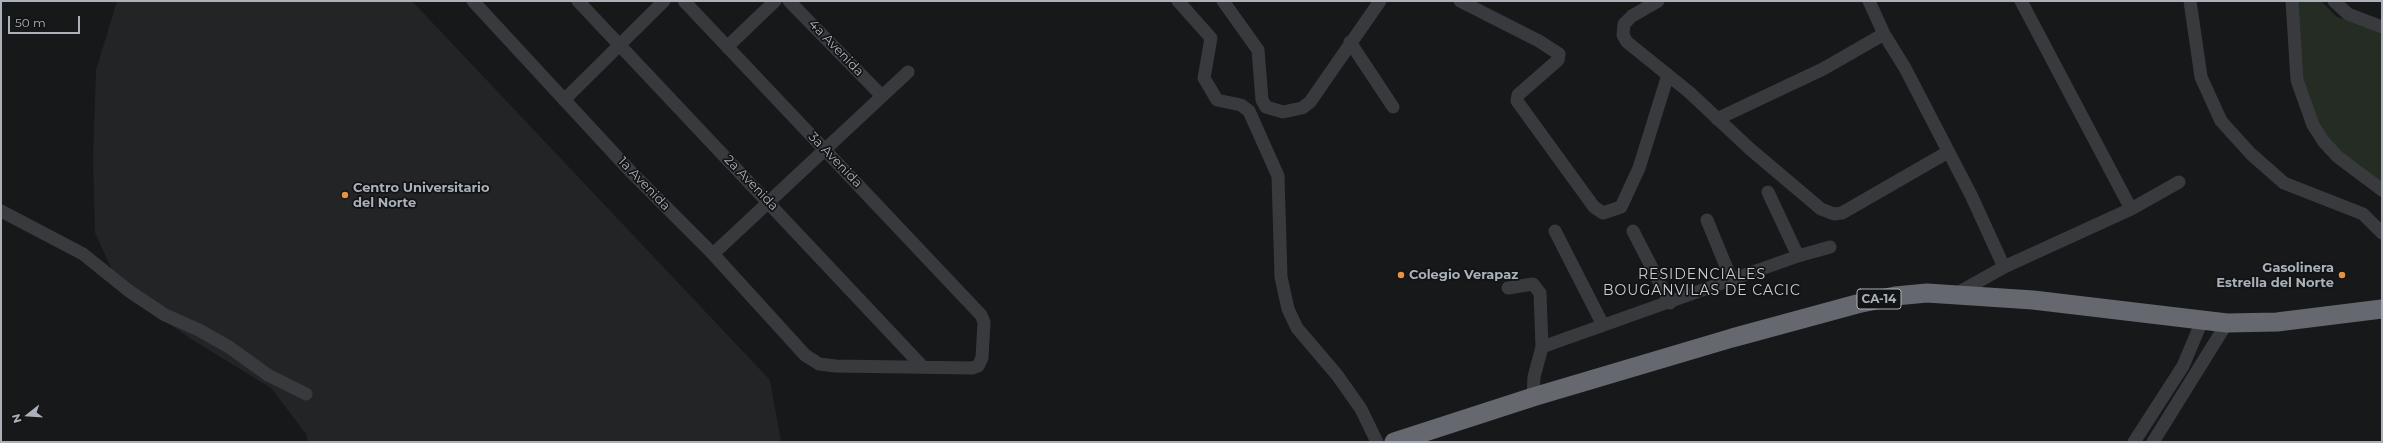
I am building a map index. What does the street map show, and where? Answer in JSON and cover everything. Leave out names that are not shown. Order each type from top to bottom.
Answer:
[{"type":"highway","name":"CA-14","points":[[1394,442],[1534,397],[1732,338],[1857,304],[1927,293],[2033,300],[2227,323],[2277,322],[2382,309]]},
{"type":"street","name":"1a Avenida","points":[[473,1],[632,173],[713,254],[805,355],[819,364],[922,366]]},
{"type":"street","name":"2a Avenida","points":[[578,1],[770,202],[922,366]]},
{"type":"street","points":[[564,100],[664,1]]},
{"type":"street","name":"3a Avenida","points":[[684,1],[978,310],[984,322],[982,358],[978,366],[972,368],[922,366]]},
{"type":"street","points":[[727,47],[775,1]]},
{"type":"street","name":"4a Avenida","points":[[789,1],[881,95]]},
{"type":"street","points":[[1178,1],[1211,38],[1204,78],[1217,100],[1241,104],[1249,111],[1278,176],[1281,277],[1288,309],[1297,328],[1337,375],[1361,408],[1378,442]]},
{"type":"street","points":[[1223,1],[1258,50],[1262,100],[1266,107],[1275,111],[1294,111],[1302,108],[1310,102],[1340,61],[1350,42],[1380,1]]},
{"type":"street","points":[[1460,1],[1539,41],[1559,54],[1558,60],[1518,95],[1517,101],[1594,207],[1603,213],[1622,207],[1639,168],[1668,75]]},
{"type":"street","points":[[1658,1],[1632,16],[1624,24],[1623,35],[1633,47],[1668,75],[1821,209],[1834,214],[1842,213],[1948,152]]},
{"type":"street","points":[[1869,1],[1884,34],[1905,68],[1971,195],[2004,267]]},
{"type":"street","points":[[2021,1],[2131,209]]},
{"type":"street","points":[[2190,1],[2201,77],[2222,121],[2251,154],[2284,183],[2363,214],[2382,233]]},
{"type":"street","points":[[2292,1],[2297,80],[2314,126],[2324,142],[2338,157],[2382,190]]},
{"type":"street","points":[[2334,1],[2348,14],[2382,27]]},
{"type":"street","points":[[1717,119],[1823,69],[1884,34]]},
{"type":"street","points":[[1350,42],[1393,107]]},
{"type":"street","points":[[713,254],[770,202],[881,95],[908,72]]},
{"type":"street","points":[[1956,294],[2004,267],[2131,209],[2179,182]]},
{"type":"street","points":[[1768,192],[1798,256]]},
{"type":"street","points":[[1,211],[83,254],[129,291],[165,315],[199,330],[229,347],[268,375],[306,394]]},
{"type":"street","points":[[1707,220],[1732,281]]},
{"type":"street","points":[[1555,231],[1604,325]]},
{"type":"street","points":[[1633,231],[1670,303]]},
{"type":"street","points":[[1542,347],[1732,281],[1798,256],[1830,248]]},
{"type":"street","points":[[1508,288],[1533,284],[1540,293],[1542,347],[1534,377],[1534,397]]},
{"type":"street","points":[[2134,442],[2183,366],[2202,321]]},
{"type":"street","points":[[2153,442],[2227,323]]},
{"type":"shaded area","name":"Centro Universitario del Norte","points":[[117,1],[412,1],[770,380],[781,442],[308,442],[306,434],[271,388],[191,339],[122,291],[95,233],[93,158],[96,70]]},
{"type":"shaded area","points":[[2296,1],[2321,1],[2337,17],[2382,30],[2382,194],[2324,134],[2310,105],[2301,79]]},
{"type":"place","name":"Centro Universitario del Norte","points":[[345,195]]},
{"type":"place","name":"Colegio Verapaz","points":[[1401,275]]},
{"type":"place","name":"Gasolinera Estrella del Norte","points":[[2342,275]]},
{"type":"district","name":"RESIDENCIALES BOUGANVILAS DE CACIC","points":[[1702,284]]}]
